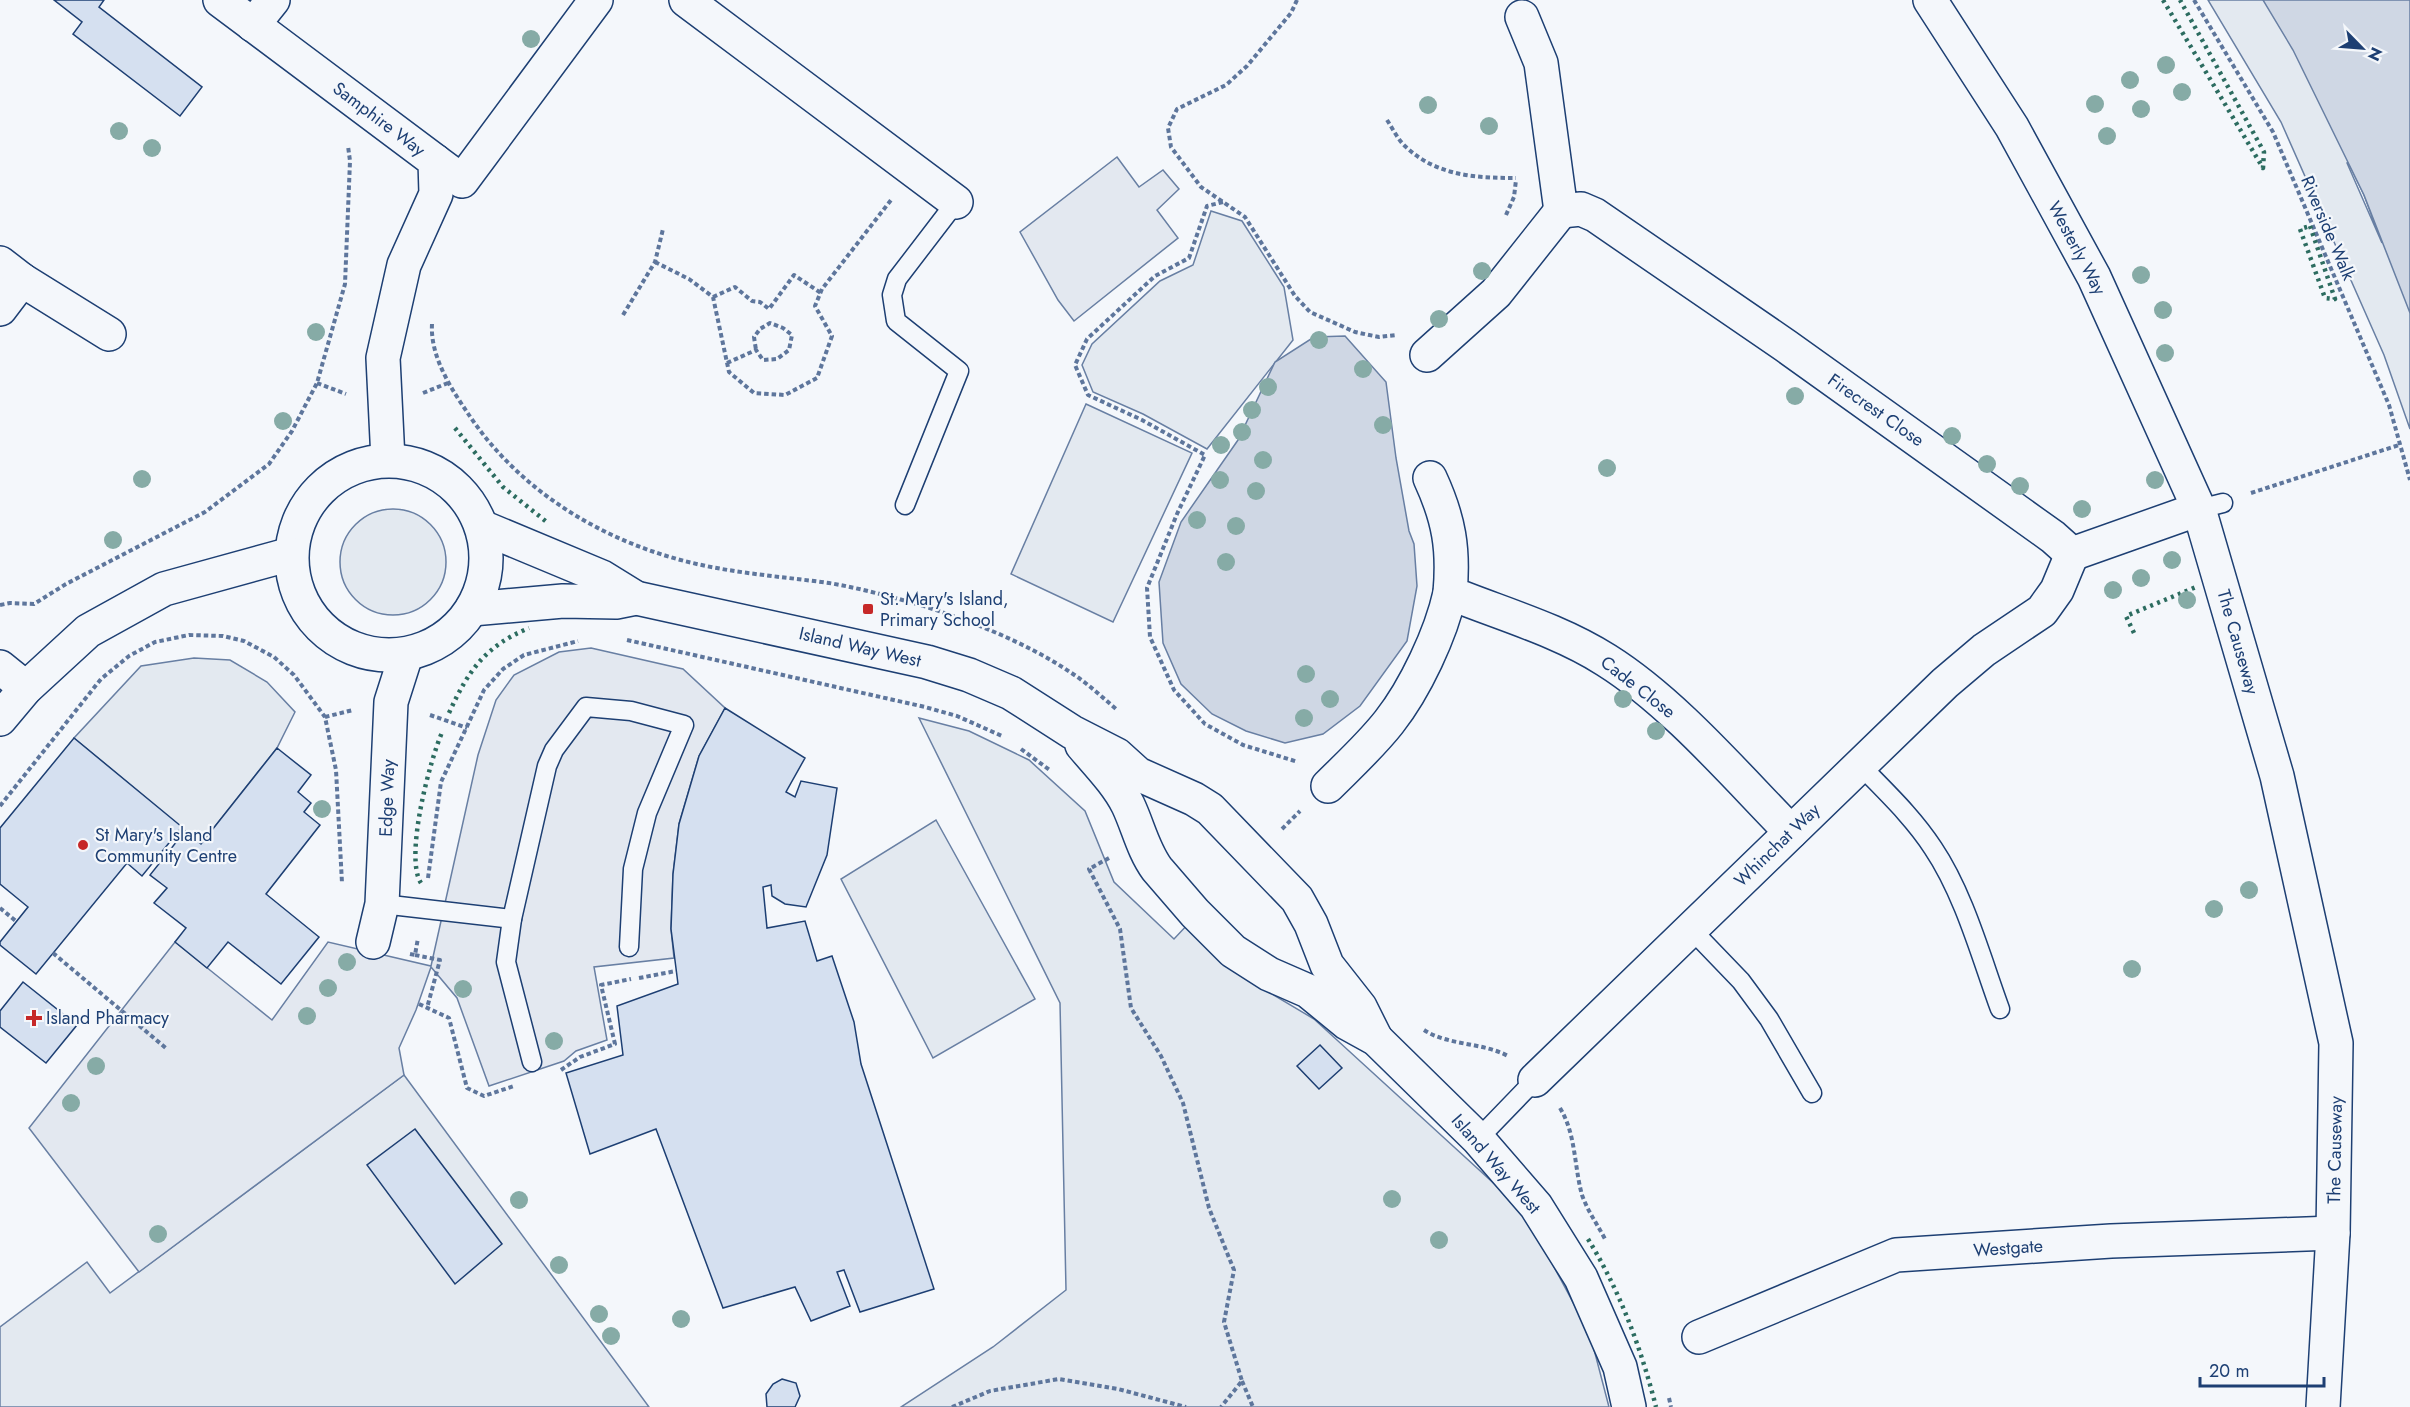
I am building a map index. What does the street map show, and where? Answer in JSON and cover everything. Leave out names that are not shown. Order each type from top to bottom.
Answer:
[{"type":"street","name":"Samphire Way","points":[[220,0],[263,12],[343,92],[435,161],[436,194],[404,265],[383,358],[388,460]]},
{"type":"street","points":[[435,161],[462,181],[596,0]]},
{"type":"street","points":[[686,0],[956,202]]},
{"type":"street","name":"Westerly Way","points":[[1930,0],[2012,127],[2094,277],[2211,506]]},
{"type":"street","points":[[1427,355],[1496,292],[1560,211],[1540,63],[1521,17]]},
{"type":"street","name":"Firecrest Close","points":[[1560,211],[1581,209],[1595,215],[1805,360],[2053,537],[2072,554]]},
{"type":"street","points":[[0,309],[11,271],[109,334]]},
{"type":"street","points":[[388,460],[418,465],[445,478],[467,500],[482,527],[486,554],[484,583],[472,609],[455,631],[432,646],[406,655],[376,656],[348,648],[324,632],[304,609],[293,583],[291,554],[297,524],[311,499],[332,478],[359,465],[388,460]]},
{"type":"street","points":[[1316,795],[1375,739],[1404,700],[1441,626],[1450,593],[1452,551],[1448,525],[1430,478]]},
{"type":"street","points":[[2072,554],[2211,506]]},
{"type":"street","name":"The Causeway","points":[[2211,506],[2277,776],[2336,1043],[2333,1233],[2323,1407]]},
{"type":"street","name":"Island Way West","points":[[482,527],[602,576],[636,598],[954,669],[1011,693],[1072,732],[1117,755],[1138,774],[1203,804],[1219,816],[1302,906],[1327,965],[1360,1007],[1376,1039]]},
{"type":"street","points":[[0,718],[26,688],[88,631],[164,589],[291,554]]},
{"type":"street","name":"Whinchat Way","points":[[1535,1080],[1957,672],[2042,611],[2057,590],[2072,554]]},
{"type":"street","name":"Cade Close","points":[[1450,593],[1568,640],[1624,671],[1680,720],[1791,832]]},
{"type":"street","name":"Island Way West","points":[[472,609],[564,601],[616,602],[636,598]]},
{"type":"street","name":"Edge Way","points":[[373,942],[382,904],[391,702],[406,655]]},
{"type":"street","points":[[0,667],[26,688]]},
{"type":"street","name":"Island Way West","points":[[1072,732],[1119,790],[1129,808],[1148,856],[1157,870],[1223,942],[1269,974],[1308,991],[1347,1023],[1376,1039],[1478,1138],[1536,1206],[1581,1278],[1620,1367],[1629,1407]]},
{"type":"street","name":"Westgate","points":[[1699,1337],[1896,1255],[2111,1241],[2333,1233]]},
{"type":"lane","points":[[905,505],[959,370],[896,321],[892,295],[897,279],[956,202]]},
{"type":"lane","points":[[532,1062],[506,962],[512,919],[547,766],[554,750],[586,707],[631,711],[684,725],[647,813],[633,869],[629,947]]},
{"type":"lane","points":[[1860,765],[1900,807],[1933,848],[1955,886],[2000,1009]]},
{"type":"lane","points":[[382,904],[512,919]]},
{"type":"lane","points":[[1690,928],[1740,981],[1769,1019],[1812,1093]]},
{"type":"lane","name":"Whinchat Way","points":[[1478,1138],[1535,1080]]},
{"type":"path","points":[[1297,0],[1291,13],[1247,66],[1226,85],[1177,109],[1168,128],[1171,147],[1201,188],[1245,217],[1295,296],[1310,312],[1355,332],[1379,337],[1398,335]]},
{"type":"path","name":"Riverside Walk","points":[[2194,0],[2273,132],[2388,405],[2410,480]]},
{"type":"path","points":[[0,605],[34,604],[66,584],[205,512],[269,464],[292,431],[317,383],[345,284],[350,161],[343,92]]},
{"type":"path","points":[[1387,120],[1404,146],[1425,161],[1446,170],[1476,178],[1516,178]]},
{"type":"path","points":[[1504,218],[1514,197],[1516,168]]},
{"type":"path","points":[[655,262],[689,279],[713,297],[729,372],[754,393],[785,395],[818,378],[832,336],[815,306],[821,293],[914,171]]},
{"type":"path","points":[[1223,202],[1208,206],[1189,258],[1155,276],[1087,339],[1075,365],[1088,395],[1142,420],[1205,455],[1177,514],[1147,588],[1149,637],[1174,690],[1206,724],[1243,745],[1305,765]]},
{"type":"path","points":[[623,315],[655,262],[663,229]]},
{"type":"path","points":[[713,297],[735,287],[752,301],[760,302],[769,309],[794,275],[821,293]]},
{"type":"path","points":[[770,323],[783,328],[792,335],[789,350],[777,359],[763,360],[756,350],[754,337],[760,329],[770,323]]},
{"type":"path","points":[[727,363],[756,350]]},
{"type":"path","points":[[317,383],[342,392]]},
{"type":"path","points":[[424,393],[448,383]]},
{"type":"path","points":[[2211,506],[2399,445]]},
{"type":"path","points":[[0,806],[101,680],[129,656],[155,642],[189,634],[223,636],[244,641],[274,657],[294,675],[325,717],[336,770],[342,892]]},
{"type":"path","points":[[618,639],[957,716],[1011,742],[1054,774]]},
{"type":"path","points":[[415,955],[441,782],[484,690],[503,669],[528,654],[585,640]]},
{"type":"path","points":[[325,717],[348,712]]},
{"type":"path","points":[[427,715],[467,728]]},
{"type":"path","points":[[1255,854],[1316,795]]},
{"type":"path","points":[[1106,848],[1112,863]]},
{"type":"path","points":[[1110,858],[1089,869],[1120,928],[1131,1008],[1161,1056],[1183,1103],[1209,1208],[1234,1270],[1224,1322],[1252,1407]]},
{"type":"path","points":[[0,908],[17,922]]},
{"type":"path","points":[[373,942],[440,960],[427,1008]]},
{"type":"path","points":[[53,953],[167,1049]]},
{"type":"path","points":[[952,1407],[990,1391],[1059,1379],[1118,1389],[1186,1407]]},
{"type":"path","points":[[1221,1407],[1242,1381]]},
{"type":"shaded area","points":[[2208,0],[2410,0],[2410,429],[2384,355],[2281,122]],"holes":[[[2348,162],[2364,195],[2382,243]]]},
{"type":"shaded area","points":[[2263,0],[2410,0],[2410,313],[2364,195],[2293,50]]},
{"type":"shaded area","points":[[1117,157],[1139,187],[1163,170],[1179,189],[1157,210],[1178,238],[1074,321],[1058,300],[1020,232]]},
{"type":"shaded area","points":[[1211,211],[1242,221],[1284,287],[1293,340],[1207,449],[1143,414],[1093,392],[1082,365],[1092,344],[1160,281],[1193,265]]},
{"type":"shaded area","points":[[1345,336],[1386,382],[1396,458],[1409,531],[1414,544],[1417,586],[1407,641],[1360,706],[1323,734],[1285,743],[1246,731],[1212,714],[1181,684],[1163,643],[1159,582],[1181,522],[1238,440],[1275,362],[1314,337]]},
{"type":"shaded area","points":[[1086,404],[1192,453],[1113,622],[1011,574]]},
{"type":"shaded area","points":[[393,509],[413,513],[430,525],[442,542],[446,562],[442,582],[430,599],[413,611],[393,615],[373,611],[356,599],[344,582],[340,562],[344,542],[356,525],[373,513]]},
{"type":"shaded area","points":[[591,648],[683,669],[725,708],[699,756],[679,824],[673,874],[671,929],[674,958],[594,967],[607,1040],[576,1051],[564,1061],[489,1086],[457,998],[431,967],[416,1010],[399,1048],[404,1075],[139,1272],[29,1128],[175,942],[272,1020],[328,942],[431,966],[478,755],[496,700],[514,675],[559,652]]},
{"type":"shaded area","points":[[194,658],[230,660],[267,682],[295,712],[277,748],[201,844],[74,738],[141,666]]},
{"type":"shaded area","points":[[919,718],[969,731],[1029,760],[1085,811],[1114,882],[1174,939],[1189,923],[1230,969],[1314,1019],[1524,1211],[1590,1334],[1609,1407],[901,1407],[993,1347],[1066,1290],[1060,1003]]},
{"type":"shaded area","points":[[936,820],[1035,999],[933,1058],[841,879]]},
{"type":"shaded area","points":[[404,1075],[649,1407],[0,1407],[0,1327],[87,1262],[110,1293]]},
{"type":"building","points":[[54,0],[104,0],[99,7],[202,87],[180,116],[73,34],[82,22]]},
{"type":"building","points":[[725,708],[805,758],[786,792],[795,797],[801,781],[837,788],[827,855],[806,907],[785,904],[772,896],[771,885],[763,887],[767,928],[805,921],[817,961],[832,956],[854,1022],[861,1064],[934,1289],[860,1312],[844,1270],[837,1272],[850,1306],[811,1321],[795,1287],[723,1308],[656,1129],[590,1154],[566,1073],[623,1055],[617,1006],[678,984],[671,929],[673,874],[679,824],[699,756]]},
{"type":"building","name":"St Mary's Island Community Centre","points":[[74,738],[182,827],[142,876],[127,863],[36,974],[0,945],[28,907],[0,884],[0,828]]},
{"type":"building","points":[[277,748],[311,775],[298,792],[311,803],[304,812],[320,825],[266,894],[319,937],[281,984],[228,942],[207,968],[175,942],[186,928],[154,903],[167,888],[150,875],[185,831],[201,844]]},
{"type":"building","name":"Island Pharmacy","points":[[23,982],[77,1025],[46,1063],[0,1027],[0,1011]]},
{"type":"building","points":[[1320,1045],[1342,1068],[1319,1089],[1297,1066]]},
{"type":"building","points":[[415,1129],[502,1244],[455,1284],[367,1165]]},
{"type":"building","points":[[782,1379],[796,1383],[800,1396],[795,1407],[767,1407],[766,1394],[773,1384]]},
{"type":"hedge","points":[[2163,0],[2263,168],[2264,152],[2180,0]]},
{"type":"hedge","points":[[2310,226],[2335,299],[2325,298],[2300,229],[2310,226]]},
{"type":"hedge","points":[[455,428],[503,487],[548,523]]},
{"type":"hedge","points":[[2134,633],[2126,616],[2196,587]]},
{"type":"hedge","points":[[449,713],[463,685],[480,661],[501,643],[529,628]]},
{"type":"hedge","points":[[421,883],[415,852],[417,831],[426,784],[443,730]]},
{"type":"hedge","points":[[1588,1239],[1620,1299],[1644,1363],[1656,1407]]},
{"type":"place","name":"St. Mary's Island, Primary School","points":[[868,609]]},
{"type":"place","name":"St Mary's Island Community Centre","points":[[83,845]]},
{"type":"place","name":"Island Pharmacy","points":[[34,1018]]}]
